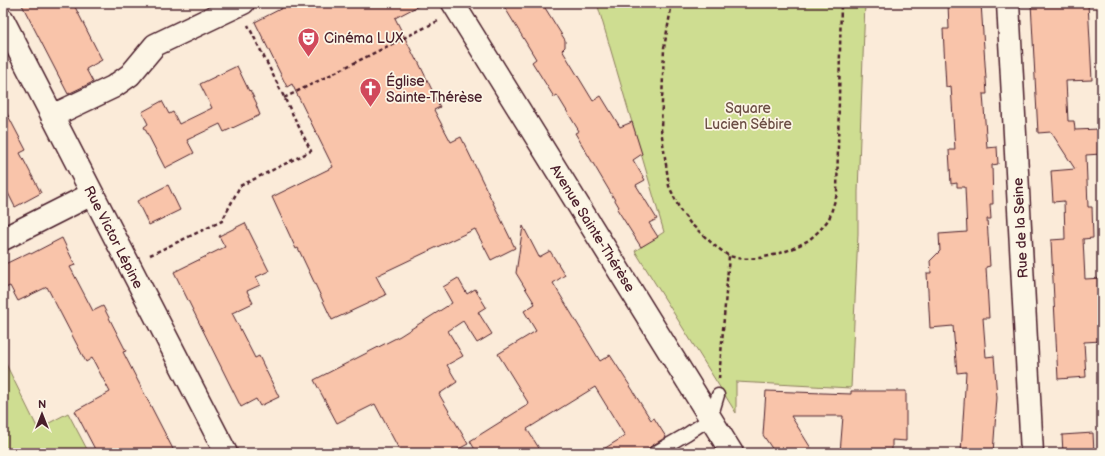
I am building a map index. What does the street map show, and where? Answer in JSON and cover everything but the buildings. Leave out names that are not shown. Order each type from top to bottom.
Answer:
[{"type":"street","name":"Avenue Sainte-Thérèse","points":[[453,3],[732,453]]},
{"type":"street","name":"Rue de la Seine","points":[[1008,3],[1032,453]]},
{"type":"street","points":[[52,116],[113,87],[130,75],[154,45],[240,4]]},
{"type":"street","name":"Rue Victor Lépine","points":[[3,20],[226,453]]},
{"type":"street","points":[[3,239],[92,194]]},
{"type":"lane","points":[[654,453],[711,418],[718,395]]},
{"type":"path","points":[[672,3],[664,48],[661,129],[669,186],[680,210],[690,223],[715,246],[729,256],[742,260],[778,254],[794,248],[809,240],[830,220],[837,194],[841,3]]},
{"type":"path","points":[[147,257],[222,221],[240,186],[311,151],[284,98],[240,4]]},
{"type":"path","points":[[284,98],[439,21]]},
{"type":"path","points":[[718,395],[729,256]]},
{"type":"green space","name":"Square Lucien Sébire","points":[[597,3],[865,3],[858,192],[858,234],[851,388],[736,382],[736,413],[635,251],[664,232]]},
{"type":"green space","points":[[3,358],[38,429],[68,413],[89,453],[3,453]]},
{"type":"place","name":"Cinéma LUX","points":[[308,58]]},
{"type":"place","name":"Église Sainte-Thérèse","points":[[370,108]]}]
